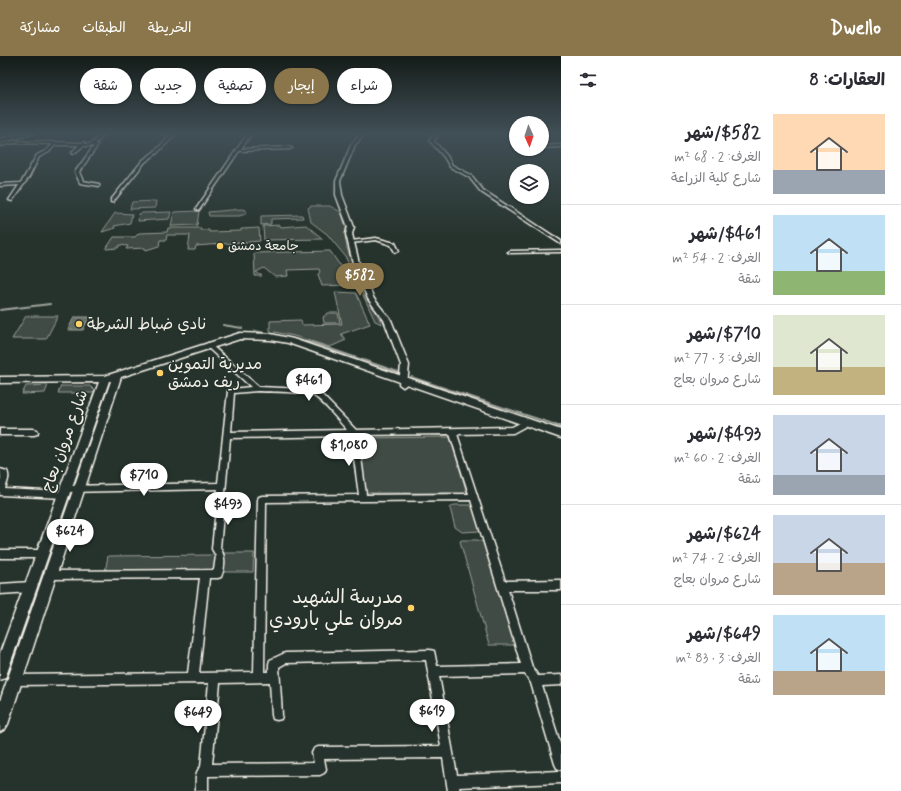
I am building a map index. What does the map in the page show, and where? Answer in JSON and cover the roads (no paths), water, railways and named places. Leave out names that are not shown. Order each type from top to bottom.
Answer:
[{"type":"main road","points":[[0,380],[105,379],[222,341],[253,341],[287,345],[404,381],[561,434]]},
{"type":"main road","name":"شارع مروان بعاج","points":[[0,724],[117,375]]},
{"type":"main road","name":"شارع مروان بعاج","points":[[0,673],[105,379]]},
{"type":"main road","points":[[404,381],[561,439]]},
{"type":"street","points":[[11,200],[32,167]]},
{"type":"street","points":[[81,167],[78,172],[81,182],[98,184]]},
{"type":"street","points":[[112,201],[139,167]]},
{"type":"street","points":[[198,209],[226,167]]},
{"type":"street","points":[[344,167],[338,181],[342,204],[351,227],[349,234],[356,267],[371,299],[387,320],[405,365],[404,381]]},
{"type":"street","points":[[453,167],[466,174],[482,191],[561,242]]},
{"type":"street","points":[[0,185],[22,184]]},
{"type":"street","points":[[351,242],[376,239],[393,244],[397,251]]},
{"type":"street","points":[[510,252],[561,251]]},
{"type":"street","points":[[208,345],[257,389]]},
{"type":"street","points":[[50,575],[218,574],[220,554],[216,549],[221,486],[232,391],[257,389],[304,391],[314,393],[322,398],[354,433],[363,498]]},
{"type":"street","points":[[228,435],[513,430],[522,425]]},
{"type":"street","points":[[453,431],[501,586],[528,669],[535,681],[561,764]]},
{"type":"street","points":[[0,432],[34,432]]},
{"type":"street","points":[[0,472],[4,473],[5,478],[0,492],[65,492],[79,488],[221,486]]},
{"type":"street","points":[[259,677],[262,499],[473,497]]},
{"type":"street","points":[[0,554],[43,554]]},
{"type":"street","points":[[193,678],[205,574]]},
{"type":"street","points":[[501,586],[561,586]]},
{"type":"street","points":[[0,589],[31,587]]},
{"type":"street","points":[[277,715],[274,664],[285,658],[430,655],[434,670],[453,786],[561,778]]},
{"type":"street","points":[[434,670],[528,669]]},
{"type":"street","points":[[15,680],[275,677]]},
{"type":"street","points":[[202,791],[202,773],[206,770],[215,678]]},
{"type":"street","points":[[535,681],[561,680]]},
{"type":"street","points":[[206,770],[320,769],[318,753],[447,752]]},
{"type":"waterway","points":[[0,310],[50,304]]},
{"type":"waterway","points":[[223,325],[242,328]]},
{"type":"waterway","points":[[255,331],[313,343],[398,372]]},
{"type":"waterway","points":[[411,377],[556,425]]},
{"type":"waterway","points":[[556,425],[561,427]]},
{"type":"place","name":"جامعة دمشق","points":[[220,246]]},
{"type":"place","name":"نادي ضباط الشرطة","points":[[79,324]]},
{"type":"place","name":"مديرية التموين ريف دمشق","points":[[160,373]]},
{"type":"place","name":"مدرسة الشهيد مروان علي بارودي","points":[[411,608]]}]
